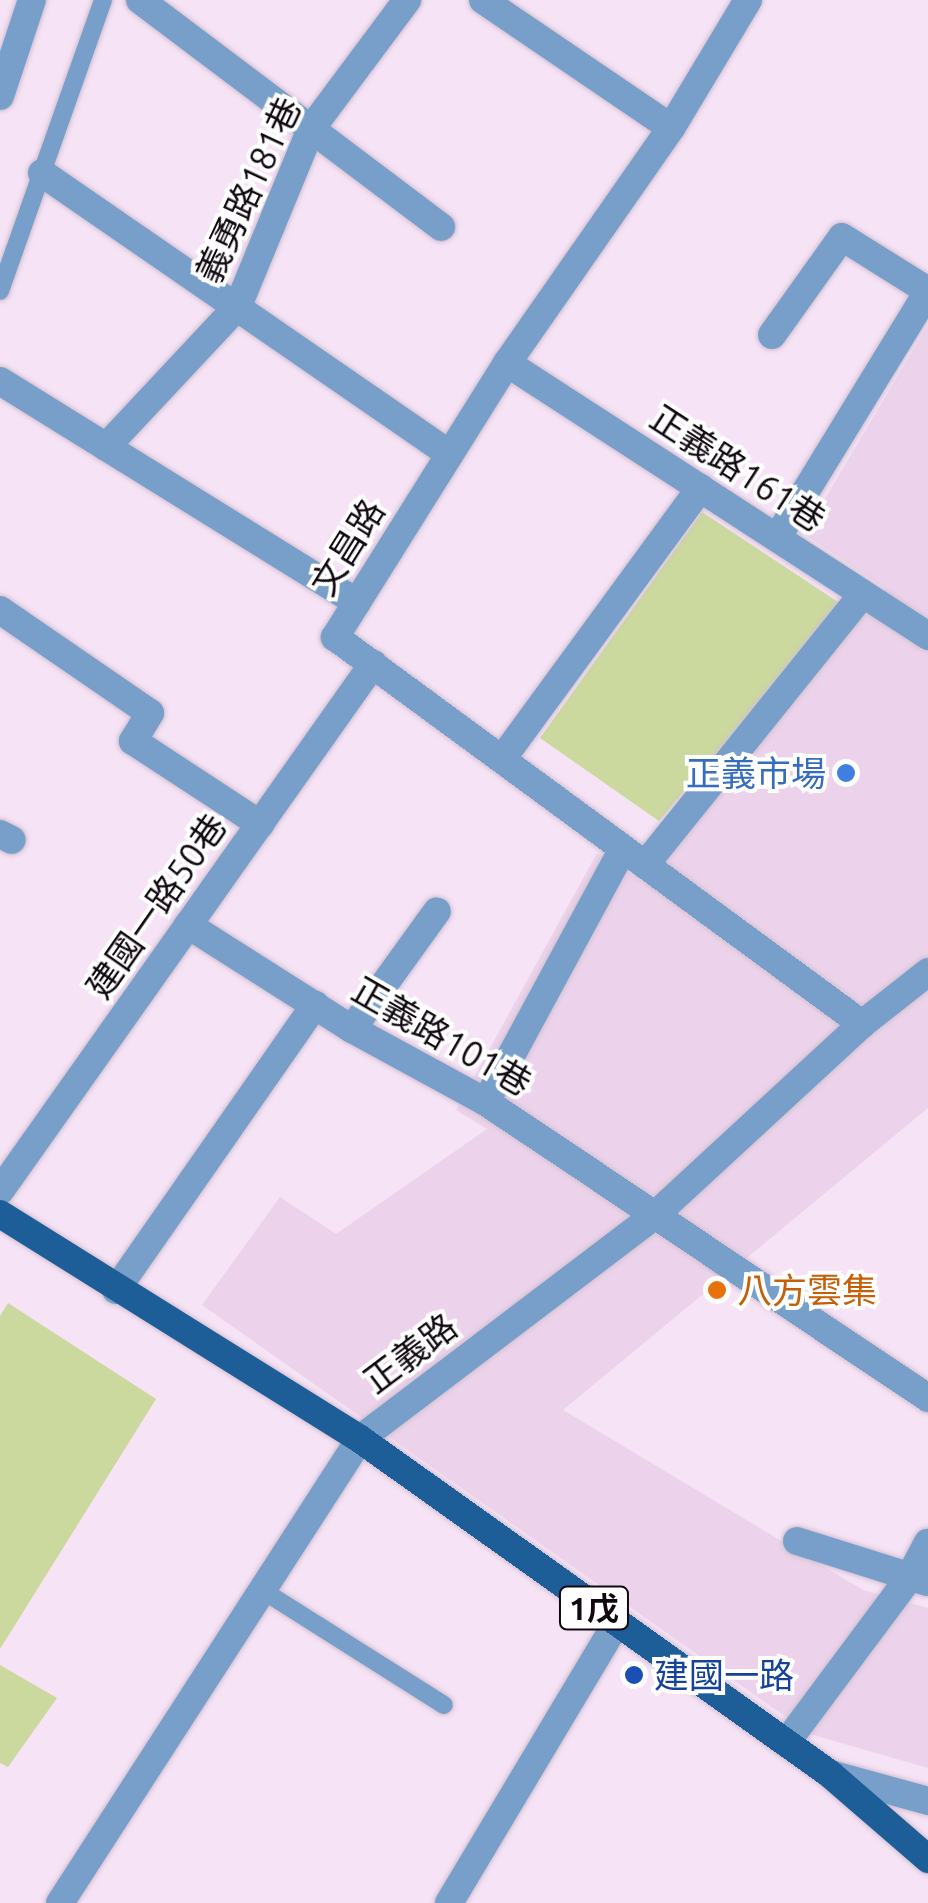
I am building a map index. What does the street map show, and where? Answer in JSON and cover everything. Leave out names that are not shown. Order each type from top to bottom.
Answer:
[{"type":"main road","name":"1戊","points":[[0,1214],[360,1439],[830,1774],[928,1859]]},
{"type":"street","points":[[0,96],[32,0]]},
{"type":"street","points":[[140,0],[441,227]]},
{"type":"street","name":"義勇路181巷","points":[[106,446],[238,306],[311,129],[406,0]]},
{"type":"street","points":[[483,0],[671,128]]},
{"type":"street","name":"文昌路","points":[[748,0],[671,128],[507,363],[335,636],[862,1024]]},
{"type":"street","points":[[42,173],[450,454]]},
{"type":"street","points":[[772,335],[842,238],[928,291],[777,538]]},
{"type":"street","name":"正義路161巷","points":[[507,363],[928,636]]},
{"type":"street","points":[[0,381],[357,602]]},
{"type":"street","points":[[502,759],[700,488]]},
{"type":"street","points":[[486,1102],[634,857],[864,594]]},
{"type":"street","points":[[0,610],[150,713],[133,741],[260,824]]},
{"type":"street","name":"建國一路50巷","points":[[0,1191],[373,664]]},
{"type":"street","points":[[352,1029],[437,911]]},
{"type":"street","name":"正義路101巷","points":[[188,926],[352,1029],[486,1102],[928,1398]]},
{"type":"street","name":"正義路","points":[[60,1903],[360,1439],[654,1218],[862,1024],[928,972]]},
{"type":"street","points":[[116,1290],[315,1005]]},
{"type":"street","points":[[797,1541],[918,1580]]},
{"type":"street","points":[[786,1743],[918,1580],[928,1543]]},
{"type":"street","points":[[449,1903],[616,1624]]},
{"type":"street","points":[[830,1774],[928,1801]]},
{"type":"lane","points":[[0,291],[104,0]]},
{"type":"lane","points":[[262,1590],[444,1705]]},
{"type":"shaded area","points":[[928,325],[928,1108],[563,1410],[863,1590],[928,1608],[928,1768],[810,1734],[202,1305],[280,1197],[336,1234],[487,1129],[456,1110],[597,853],[645,884],[885,588],[804,534]]},
{"type":"green space","points":[[702,512],[841,604],[659,821],[540,738]]},
{"type":"green space","points":[[8,1303],[156,1399],[0,1649],[0,1316]]},
{"type":"green space","points":[[0,1665],[57,1698],[8,1767],[0,1763]]},
{"type":"place","name":"正義市場","points":[[846,773]]},
{"type":"place","name":"八方雲集","points":[[717,1290]]},
{"type":"place","name":"建國一路","points":[[634,1675]]}]
